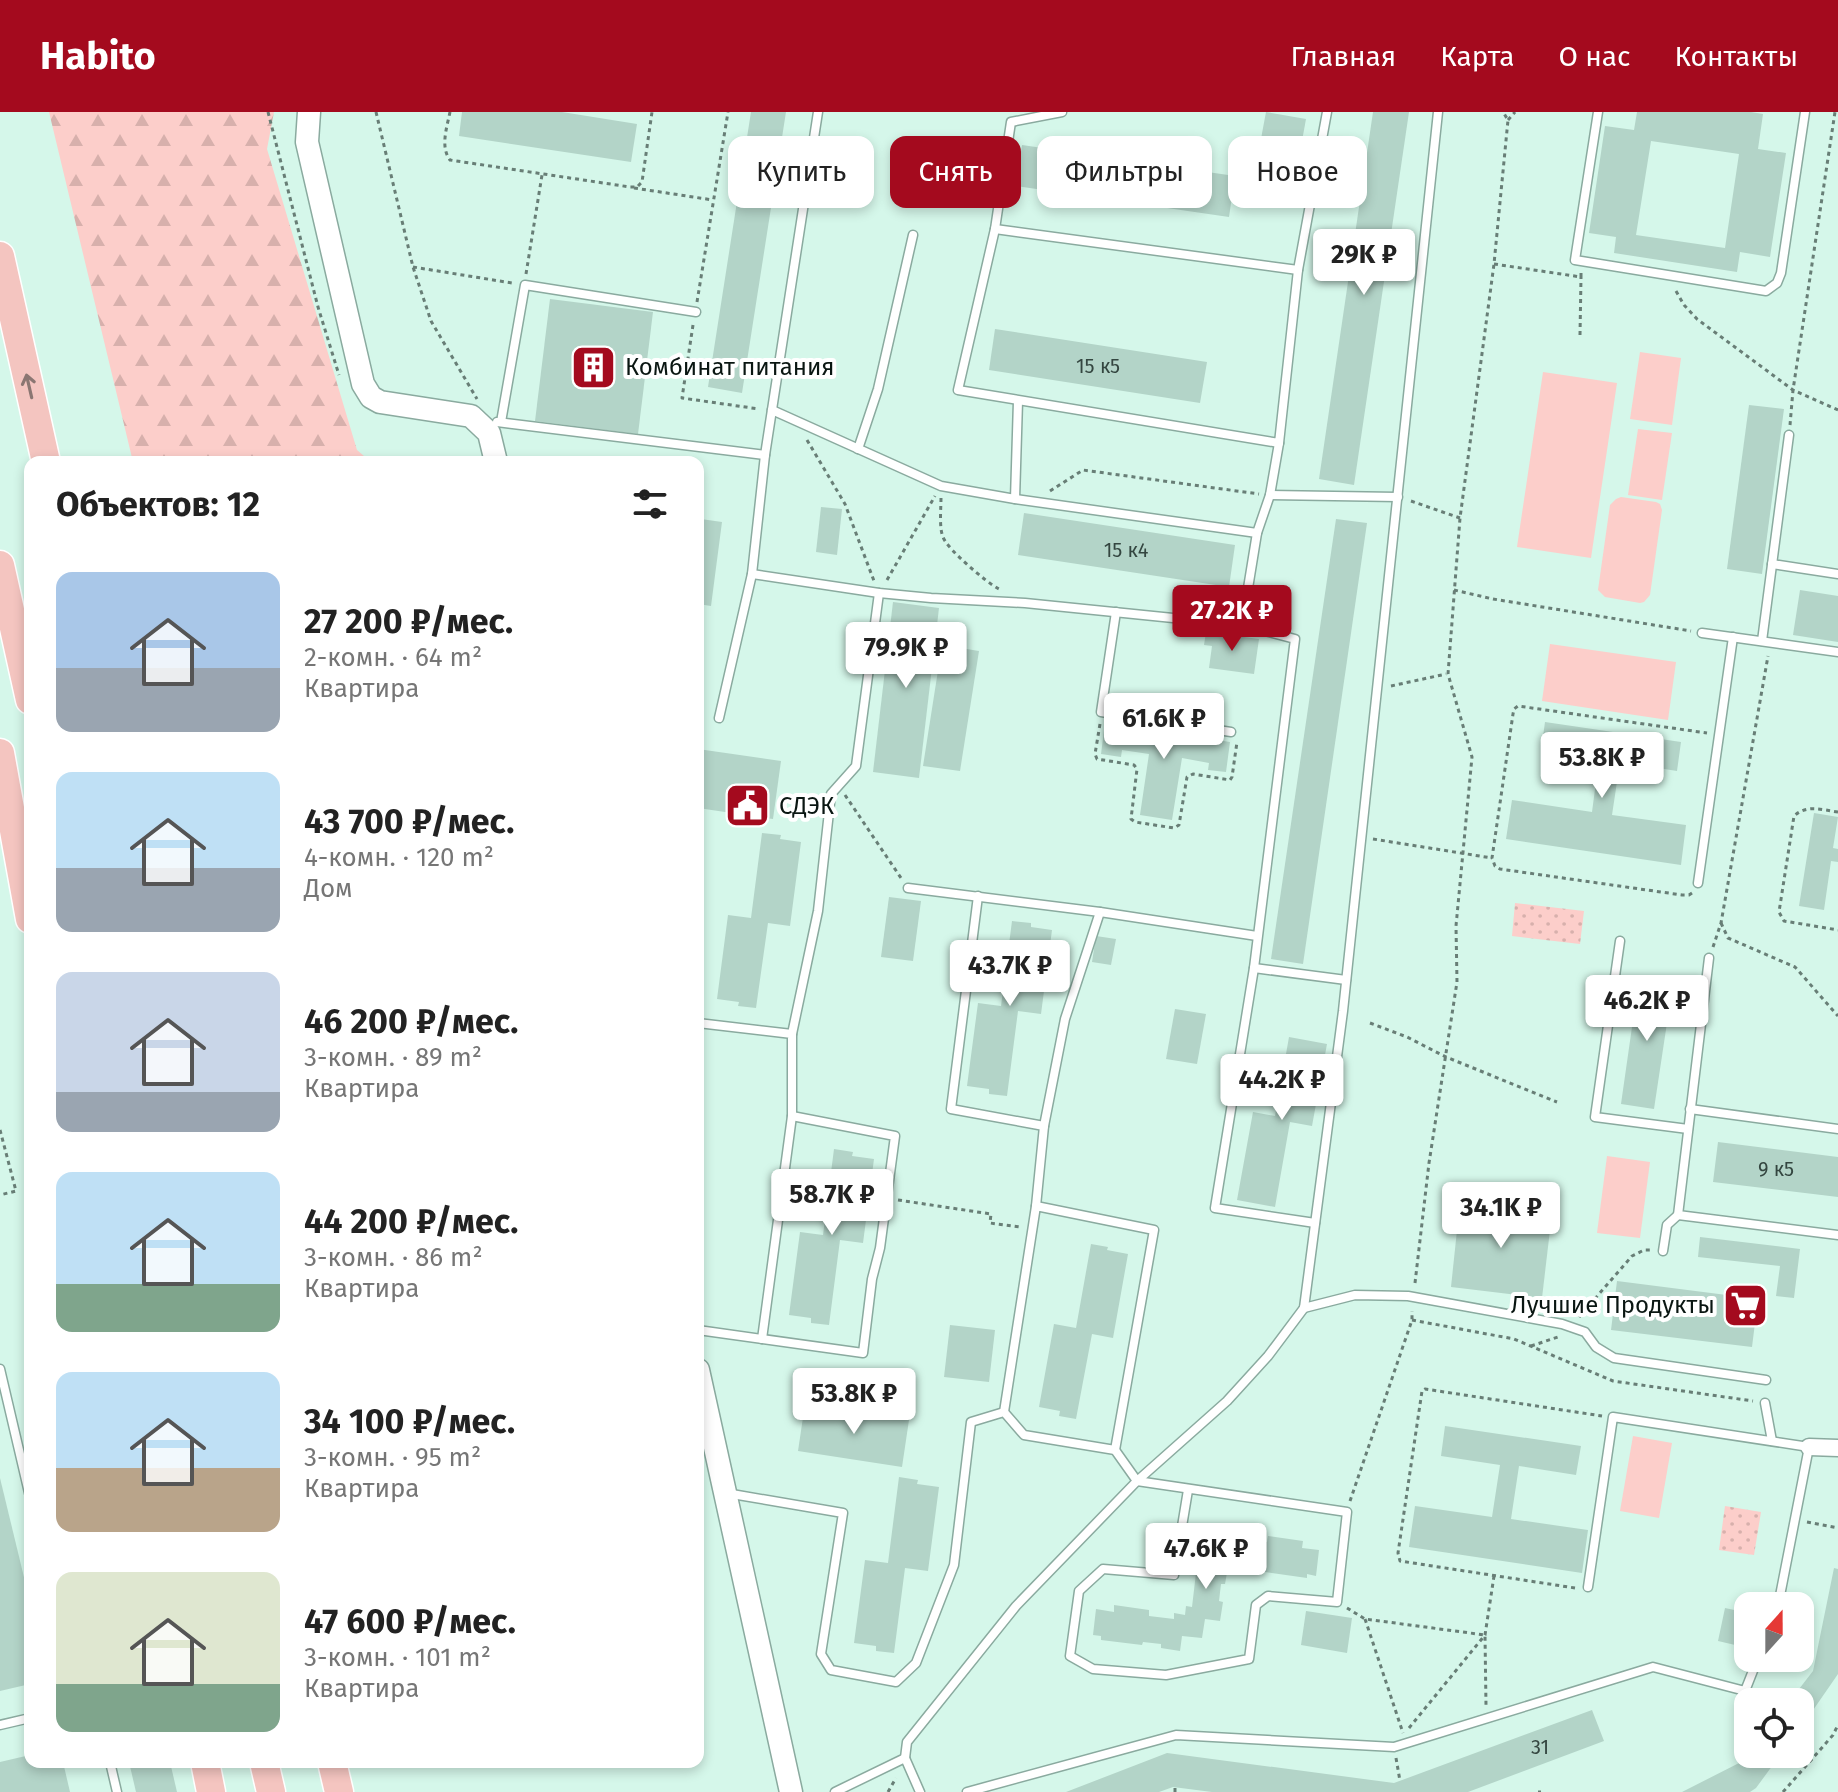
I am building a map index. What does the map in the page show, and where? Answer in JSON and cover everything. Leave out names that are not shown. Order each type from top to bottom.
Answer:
[{"type":"highway","points":[[0,256],[45,456]]},
{"type":"highway","points":[[0,565],[24,673]]},
{"type":"highway","points":[[0,753],[24,886]]},
{"type":"highway","points":[[206,1768],[211,1792]]},
{"type":"highway","points":[[265,1768],[271,1792]]},
{"type":"highway","points":[[333,1768],[339,1792]]},
{"type":"street","points":[[309,112],[307,142],[363,384],[371,397],[380,402],[459,413],[492,422],[489,433],[495,456]]},
{"type":"street","points":[[704,1397],[791,1792]]},
{"type":"street","points":[[1809,1447],[1838,1448]]},
{"type":"lane","points":[[719,718],[752,574],[765,455],[818,112]]},
{"type":"lane","points":[[1062,112],[1011,122],[995,229],[958,390],[1279,443]]},
{"type":"lane","points":[[1242,625],[1257,533],[1270,495],[1279,443],[1298,270],[1327,112]]},
{"type":"lane","points":[[920,1792],[905,1758],[907,1742],[1016,1606],[1137,1481],[1227,1401],[1268,1356],[1304,1308],[1346,980],[1438,112]]},
{"type":"lane","points":[[1598,112],[1575,260],[1766,291],[1777,283],[1781,273],[1805,112]]},
{"type":"lane","points":[[995,229],[1298,270]]},
{"type":"lane","points":[[858,449],[878,389],[913,235]]},
{"type":"lane","points":[[696,312],[525,285],[492,422],[765,455]]},
{"type":"lane","points":[[1015,499],[1018,401]]},
{"type":"lane","points":[[772,410],[941,486],[1257,533]]},
{"type":"lane","points":[[1766,642],[1772,564],[1789,435]]},
{"type":"lane","points":[[1270,495],[1398,497]]},
{"type":"lane","points":[[1772,564],[1838,574]]},
{"type":"lane","points":[[752,574],[879,593],[1025,603],[1242,625],[1295,639],[1254,968],[1215,1208],[1315,1223]]},
{"type":"lane","points":[[762,1339],[792,1116],[792,1034],[818,911],[831,794],[856,766],[879,593]]},
{"type":"lane","points":[[1116,612],[1101,712],[1231,732]]},
{"type":"lane","points":[[1702,633],[1838,652]]},
{"type":"lane","points":[[1698,883],[1733,637]]},
{"type":"lane","points":[[908,888],[1257,936]]},
{"type":"lane","points":[[978,896],[951,1109],[1044,1126]]},
{"type":"lane","points":[[1004,1412],[1033,1229],[1044,1126],[1065,1019],[1100,912]]},
{"type":"lane","points":[[1620,941],[1595,1117],[1688,1129]]},
{"type":"lane","points":[[1663,1251],[1667,1225],[1678,1215],[1709,958]]},
{"type":"lane","points":[[1254,968],[1346,980]]},
{"type":"lane","points":[[704,1024],[792,1034]]},
{"type":"lane","points":[[1690,1109],[1838,1129]]},
{"type":"lane","points":[[704,1331],[863,1353],[895,1136],[792,1116]]},
{"type":"lane","points":[[1036,1206],[1154,1230],[1115,1450]]},
{"type":"lane","points":[[1678,1215],[1838,1235]]},
{"type":"lane","points":[[1304,1308],[1355,1295],[1413,1297],[1562,1324],[1585,1332],[1596,1347],[1614,1358],[1766,1380]]},
{"type":"lane","points":[[0,1369],[24,1471]]},
{"type":"lane","points":[[1765,1403],[1772,1441]]},
{"type":"lane","points":[[1004,1412],[1024,1435],[1115,1450],[1137,1481],[1347,1512],[1337,1602],[1268,1596],[1256,1605],[1249,1659],[1166,1675],[1093,1669],[1070,1656],[1079,1591],[1103,1569],[1174,1575],[1188,1490]]},
{"type":"lane","points":[[725,1493],[843,1513],[821,1654],[831,1670],[896,1682],[916,1663],[954,1565],[971,1422],[1004,1412]]},
{"type":"lane","points":[[1588,1587],[1613,1417],[1809,1447],[1781,1592]]},
{"type":"lane","points":[[967,1792],[1176,1735],[1394,1747],[1653,1667],[1745,1691],[1752,1672]]},
{"type":"lane","points":[[0,1725],[24,1719]]},
{"type":"lane","points":[[835,1792],[905,1758]]},
{"type":"lane","points":[[111,1768],[117,1792]]},
{"type":"path","points":[[268,112],[318,307],[342,383]]},
{"type":"path","points":[[376,112],[413,267],[431,321],[492,422]]},
{"type":"path","points":[[450,112],[444,148],[450,160],[713,200]]},
{"type":"path","points":[[630,187],[637,187],[642,182],[652,112]]},
{"type":"path","points":[[728,112],[682,398],[772,410]]},
{"type":"path","points":[[1503,112],[1508,120]]},
{"type":"path","points":[[1347,1512],[1412,1320],[1429,1163],[1457,982],[1456,926],[1472,757],[1448,674],[1460,518],[1494,264],[1508,120],[1515,112]]},
{"type":"path","points":[[1789,435],[1835,112]]},
{"type":"path","points":[[413,267],[525,285],[542,174]]},
{"type":"path","points":[[1580,335],[1581,261]]},
{"type":"path","points":[[1494,264],[1581,277]]},
{"type":"path","points":[[1668,275],[1684,305],[1697,319],[1793,390],[1838,410]]},
{"type":"path","points":[[796,421],[845,504],[879,593]]},
{"type":"path","points":[[1033,501],[1083,470],[1270,495]]},
{"type":"path","points":[[879,593],[941,486]]},
{"type":"path","points":[[941,486],[943,537],[961,559],[989,584],[1025,603]]},
{"type":"path","points":[[1398,497],[1460,518]]},
{"type":"path","points":[[1454,590],[1702,633]]},
{"type":"path","points":[[1709,958],[1721,923],[1766,642]]},
{"type":"path","points":[[1376,689],[1448,674]]},
{"type":"path","points":[[1698,883],[1695,891],[1682,895],[1500,869],[1492,858],[1513,714],[1518,706],[1719,734]]},
{"type":"path","points":[[1101,712],[1096,757],[1136,767],[1130,817],[1135,822],[1177,827],[1189,775],[1232,779],[1238,740],[1231,732]]},
{"type":"path","points":[[844,794],[908,888]]},
{"type":"path","points":[[1838,812],[1810,808],[1801,809],[1794,816],[1779,912],[1784,921],[1838,930]]},
{"type":"path","points":[[1360,837],[1492,858]]},
{"type":"path","points":[[1721,923],[1728,938],[1795,967],[1838,1016]]},
{"type":"path","points":[[1370,1023],[1557,1102]]},
{"type":"path","points":[[0,1130],[16,1191],[0,1195]]},
{"type":"path","points":[[887,1198],[991,1214],[990,1223],[1033,1229]]},
{"type":"path","points":[[1531,1346],[1570,1332],[1576,1320],[1632,1256],[1644,1250],[1663,1251]]},
{"type":"path","points":[[1412,1320],[1514,1339],[1613,1381],[1765,1403]]},
{"type":"path","points":[[1588,1587],[1582,1589],[1404,1563],[1398,1557],[1422,1390],[1613,1417]]},
{"type":"path","points":[[1795,1520],[1838,1528]]},
{"type":"path","points":[[1487,1718],[1485,1635],[1494,1576]]},
{"type":"path","points":[[1337,1602],[1365,1619],[1485,1635]]},
{"type":"path","points":[[1365,1619],[1403,1735],[1485,1635]]},
{"type":"path","points":[[1783,1792],[1833,1735],[1838,1725]]},
{"type":"path","points":[[1394,1747],[1400,1781]]},
{"type":"green space","points":[[49,112],[274,112],[267,149],[357,450],[364,456],[132,456]]},
{"type":"green space","points":[[1640,352],[1681,358],[1672,425],[1630,419]]},
{"type":"green space","points":[[1543,372],[1617,383],[1591,558],[1517,547]]},
{"type":"green space","points":[[1638,429],[1672,433],[1662,500],[1628,495]]},
{"type":"green space","points":[[1621,497],[1656,502],[1662,510],[1650,595],[1640,603],[1605,597],[1598,590],[1610,505]]},
{"type":"green space","points":[[1550,644],[1676,662],[1668,720],[1542,701]]},
{"type":"green space","points":[[1515,903],[1584,911],[1580,944],[1512,936]]},
{"type":"green space","points":[[1607,1156],[1650,1162],[1640,1238],[1597,1233]]},
{"type":"green space","points":[[1633,1436],[1672,1443],[1659,1518],[1620,1511]]},
{"type":"green space","points":[[1725,1506],[1761,1512],[1754,1555],[1719,1550]]},
{"type":"building","points":[[462,112],[562,112],[637,124],[631,162],[459,136]]},
{"type":"building","points":[[751,112],[786,112],[782,136],[747,136]]},
{"type":"building","points":[[1266,112],[1306,119],[1303,136],[1262,136]]},
{"type":"building","points":[[1373,112],[1409,112],[1354,485],[1319,479],[1359,208],[1367,208],[1367,153]]},
{"type":"building","points":[[1637,112],[1763,114],[1758,149],[1786,153],[1770,257],[1740,252],[1737,272],[1614,253],[1616,237],[1589,233],[1605,126],[1634,130]],"holes":[[[1651,141],[1739,154],[1725,248],[1636,235]]]},
{"type":"building","points":[[1022,145],[1037,147],[1037,189],[1021,187]]},
{"type":"building","points":[[1212,173],[1228,175],[1229,217],[1167,208],[1212,208]]},
{"type":"building","points":[[736,208],[771,208],[742,393],[708,387]]},
{"type":"building","name":"Комбинат питания","points":[[550,299],[653,312],[638,434],[535,421]]},
{"type":"building","points":[[995,329],[1207,362],[1200,403],[989,370]]},
{"type":"building","points":[[1749,405],[1784,409],[1762,574],[1727,569]]},
{"type":"building","points":[[821,507],[842,509],[837,555],[816,552]]},
{"type":"building","points":[[1024,513],[1235,545],[1229,587],[1018,555]]},
{"type":"building","points":[[704,519],[722,522],[711,606],[704,605]]},
{"type":"building","points":[[1336,519],[1367,523],[1303,964],[1271,959]]},
{"type":"building","points":[[1800,590],[1838,596],[1838,642],[1793,635]]},
{"type":"building","points":[[893,602],[939,608],[919,778],[873,772]]},
{"type":"building","points":[[1206,632],[1259,639],[1254,674],[1209,668],[1212,646],[1204,645]]},
{"type":"building","points":[[942,645],[979,651],[960,771],[923,766]]},
{"type":"building","points":[[1545,722],[1681,742],[1677,771],[1620,762],[1612,815],[1686,825],[1681,865],[1506,839],[1512,800],[1592,812],[1599,759],[1541,751]]},
{"type":"building","points":[[1105,723],[1230,742],[1226,772],[1208,770],[1209,763],[1182,758],[1172,820],[1140,815],[1149,754],[1122,750],[1121,757],[1101,754]]},
{"type":"building","points":[[704,750],[781,761],[773,819],[704,809]]},
{"type":"building","points":[[1814,813],[1838,817],[1833,848],[1838,849],[1838,862],[1831,861],[1824,910],[1799,906]]},
{"type":"building","points":[[762,833],[801,842],[790,926],[768,923],[756,1008],[717,999],[728,915],[751,918]]},
{"type":"building","points":[[889,897],[921,901],[913,961],[881,957]]},
{"type":"building","points":[[1012,921],[1052,930],[1041,1014],[1018,1011],[1007,1096],[989,1094],[989,1089],[967,1086],[978,1003],[1001,1006]]},
{"type":"building","points":[[1096,936],[1116,939],[1111,965],[1092,962]]},
{"type":"building","points":[[1639,978],[1673,983],[1654,1109],[1621,1104]]},
{"type":"building","points":[[1175,1009],[1206,1014],[1197,1064],[1166,1059]]},
{"type":"building","points":[[1289,1037],[1327,1044],[1312,1126],[1290,1122],[1275,1207],[1237,1200],[1253,1112],[1275,1116]]},
{"type":"building","points":[[1718,1142],[1838,1157],[1838,1197],[1713,1182]]},
{"type":"building","points":[[834,1149],[853,1152],[852,1156],[874,1159],[863,1243],[840,1240],[829,1325],[811,1323],[811,1318],[789,1315],[800,1232],[823,1235]]},
{"type":"building","points":[[1460,1202],[1552,1213],[1542,1298],[1451,1287]]},
{"type":"building","points":[[1700,1237],[1800,1249],[1794,1298],[1776,1296],[1780,1266],[1698,1257]]},
{"type":"building","points":[[1091,1244],[1128,1254],[1113,1338],[1092,1334],[1076,1419],[1059,1416],[1060,1411],[1039,1407],[1054,1324],[1076,1328]]},
{"type":"building","points":[[1617,1281],[1758,1299],[1752,1347],[1611,1330]]},
{"type":"building","points":[[950,1325],[995,1330],[989,1382],[944,1377]]},
{"type":"building","points":[[805,1404],[909,1420],[902,1467],[798,1451]]},
{"type":"building","points":[[1445,1426],[1581,1446],[1576,1475],[1519,1466],[1511,1519],[1588,1530],[1582,1573],[1409,1547],[1415,1506],[1492,1517],[1500,1465],[1441,1456]]},
{"type":"building","points":[[899,1477],[918,1480],[917,1484],[939,1487],[928,1571],[905,1568],[894,1653],[876,1651],[876,1646],[854,1643],[865,1560],[888,1563]]},
{"type":"building","points":[[0,1478],[24,1577],[24,1685],[0,1691]]},
{"type":"building","points":[[1232,1531],[1243,1533],[1242,1539],[1267,1542],[1268,1536],[1303,1541],[1302,1548],[1319,1550],[1316,1576],[1307,1574],[1307,1578],[1265,1572],[1265,1568],[1247,1566],[1247,1570],[1228,1567],[1225,1584],[1221,1584],[1219,1601],[1223,1602],[1220,1621],[1205,1619],[1202,1638],[1182,1636],[1180,1651],[1161,1648],[1161,1644],[1101,1640],[1101,1636],[1093,1635],[1096,1609],[1114,1612],[1114,1605],[1149,1610],[1149,1616],[1174,1619],[1174,1613],[1185,1615],[1186,1606],[1192,1607],[1196,1573],[1191,1572],[1192,1561],[1208,1564],[1211,1542],[1231,1545]]},
{"type":"building","points":[[1834,1568],[1838,1569],[1838,1674],[1814,1709],[1814,1688],[1800,1688],[1814,1672]]},
{"type":"building","points":[[1725,1608],[1734,1610],[1734,1645],[1718,1641]]},
{"type":"building","points":[[1306,1611],[1352,1618],[1347,1653],[1301,1645]]},
{"type":"building","points":[[1592,1710],[1604,1741],[1468,1792],[1212,1792],[1173,1787],[1159,1792],[1066,1792],[1167,1753],[1394,1783]]},
{"type":"building","points":[[24,1756],[24,1768],[64,1768],[70,1792],[0,1792],[0,1762]]},
{"type":"building","points":[[1734,1766],[1734,1768],[1771,1768],[1750,1792],[1682,1792]]},
{"type":"building","points":[[130,1768],[171,1768],[177,1792],[136,1792]]},
{"type":"place","name":"Комбинат питания","points":[[594,367]]},
{"type":"place","name":"СДЭК","points":[[748,806]]},
{"type":"place","name":"Лучшие Продукты","points":[[1746,1305]]}]
